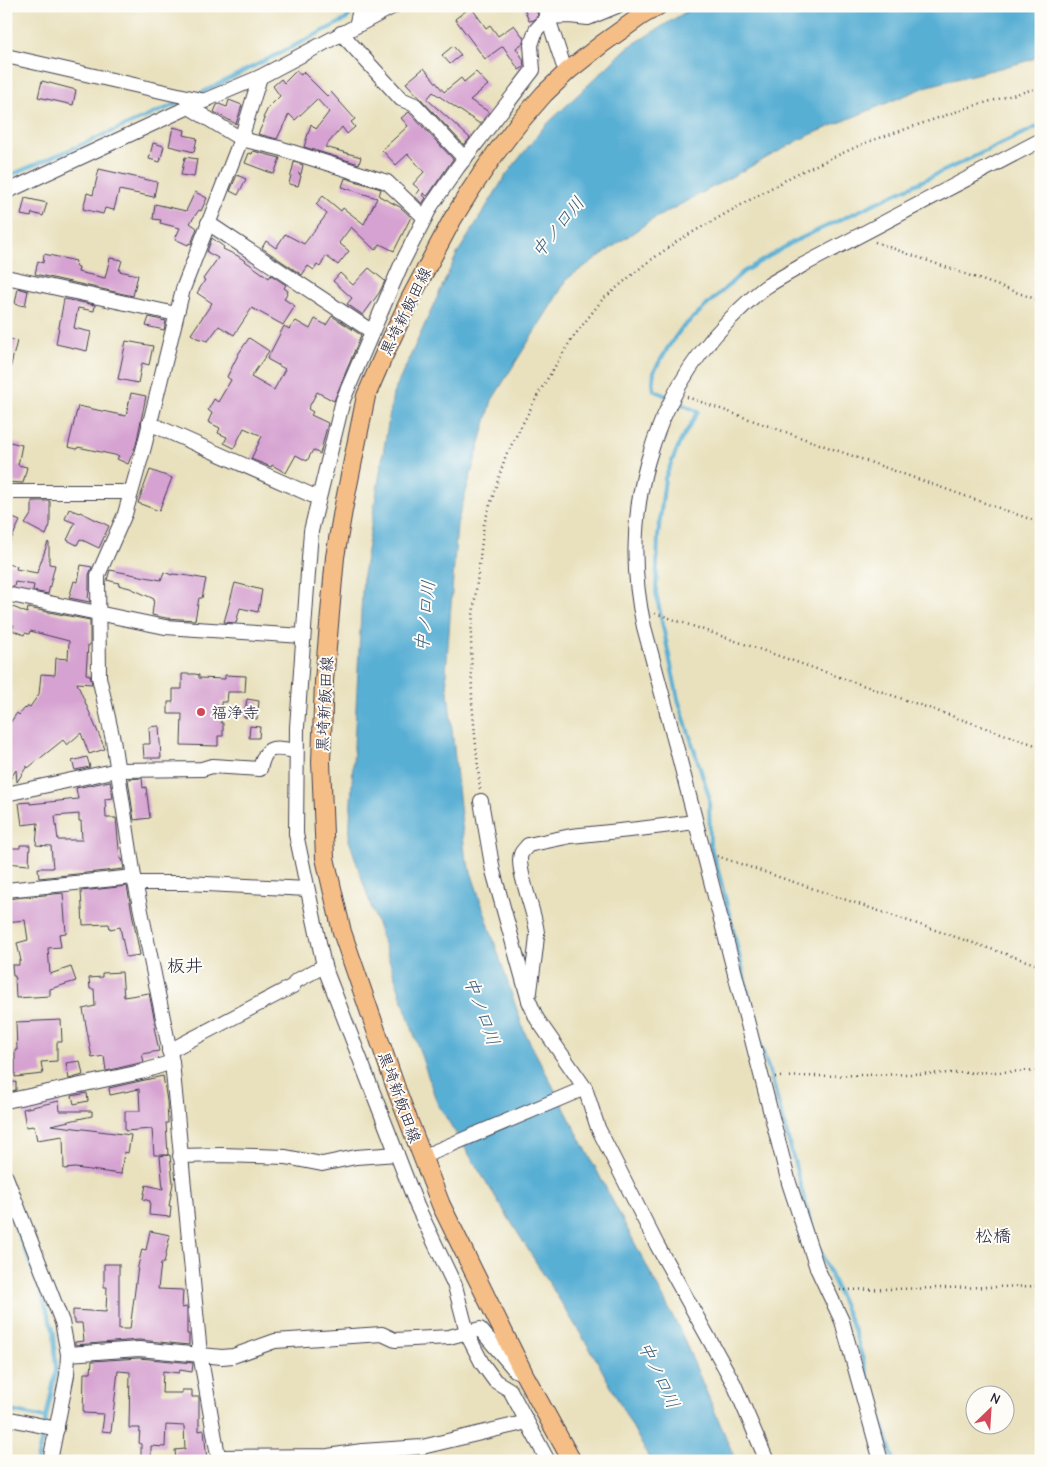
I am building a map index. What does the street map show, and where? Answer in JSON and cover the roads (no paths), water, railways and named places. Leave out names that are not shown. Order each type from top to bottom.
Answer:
[{"type":"main road","name":"黒埼新飯田線","points":[[572,1461],[524,1374],[441,1205],[425,1156],[342,932],[325,858],[321,762],[324,681],[335,556],[346,492],[366,396],[394,332],[452,220],[494,154],[544,94],[568,71],[618,33],[658,6]]},
{"type":"street","points":[[356,26],[361,6]]},
{"type":"street","points":[[6,192],[189,107],[260,77],[394,6]]},
{"type":"street","points":[[546,12],[588,18],[617,6]]},
{"type":"street","points":[[546,12],[568,71]]},
{"type":"street","points":[[546,12],[536,30],[531,45],[533,70],[431,206],[401,265],[342,400],[311,530],[302,636],[296,752],[296,834],[324,966],[417,1206],[455,1286],[468,1333],[482,1363],[494,1381],[510,1390],[548,1461]]},
{"type":"street","points":[[341,33],[402,99],[415,105],[465,159]]},
{"type":"street","points":[[6,56],[205,101]]},
{"type":"street","points":[[260,77],[241,139],[183,289],[125,514],[98,575],[99,677],[113,740],[134,880],[170,1056],[200,1354],[219,1459],[328,1456],[362,1451],[422,1448],[527,1422]]},
{"type":"street","points":[[189,107],[241,139],[278,148],[387,182],[425,218]]},
{"type":"street","points":[[881,1461],[842,1320],[817,1268],[789,1183],[639,607],[635,548],[640,488],[656,432],[688,370],[710,339],[766,287],[802,265],[1041,140]]},
{"type":"street","points":[[208,223],[371,332]]},
{"type":"street","points":[[6,277],[176,314]]},
{"type":"street","points":[[149,423],[318,498]]},
{"type":"street","points":[[6,492],[131,492]]},
{"type":"street","points":[[6,594],[165,627],[302,636]]},
{"type":"street","points":[[6,794],[118,770],[202,769],[212,766],[260,769],[267,751],[271,748],[296,752]]},
{"type":"street","points":[[481,801],[494,871],[529,1001],[537,1019],[581,1090],[657,1245],[734,1384],[767,1461]]},
{"type":"street","points":[[529,1001],[537,934],[536,923],[520,863],[520,855],[528,845],[572,836],[695,822]]},
{"type":"street","points":[[6,890],[134,880],[307,889]]},
{"type":"street","points":[[6,1101],[141,1072],[293,986],[296,981],[324,966]]},
{"type":"street","points":[[425,1156],[581,1090]]},
{"type":"street","points":[[180,1156],[221,1155],[286,1158],[322,1164],[356,1157],[397,1154]]},
{"type":"street","points":[[6,1177],[62,1322],[68,1354],[67,1375],[50,1461]]},
{"type":"street","points":[[68,1354],[139,1349],[200,1354],[222,1358],[275,1341],[382,1334],[395,1340],[449,1337],[480,1329],[515,1370],[524,1374]]},
{"type":"street","points":[[6,1418],[57,1429]]},
{"type":"water","name":"中ノ口川","points":[[695,6],[1041,6],[1041,56],[928,86],[805,137],[650,221],[568,278],[492,400],[457,524],[446,672],[465,854],[524,1031],[679,1328],[736,1461],[649,1461],[595,1357],[437,1103],[349,840],[363,575],[393,394],[457,254],[506,175],[543,128],[627,48]]},
{"type":"waterway","points":[[199,94],[345,20],[349,16],[352,6]]},
{"type":"waterway","points":[[6,177],[183,101]]},
{"type":"waterway","points":[[754,1018],[732,925],[710,845],[709,796],[678,699],[656,593],[658,536],[665,478],[680,442],[698,412],[654,390],[654,371],[681,329],[743,272],[793,242],[1041,125]]},
{"type":"waterway","points":[[756,1030],[773,1083],[815,1239],[854,1330],[894,1461]]},
{"type":"waterway","points":[[6,1202],[39,1286],[54,1333],[56,1370],[37,1461]]},
{"type":"waterway","points":[[6,1410],[46,1418]]},
{"type":"place","name":"福浄寺","points":[[201,712]]},
{"type":"district","name":"板井","points":[[185,966]]},
{"type":"district","name":"松橋","points":[[993,1236]]}]
